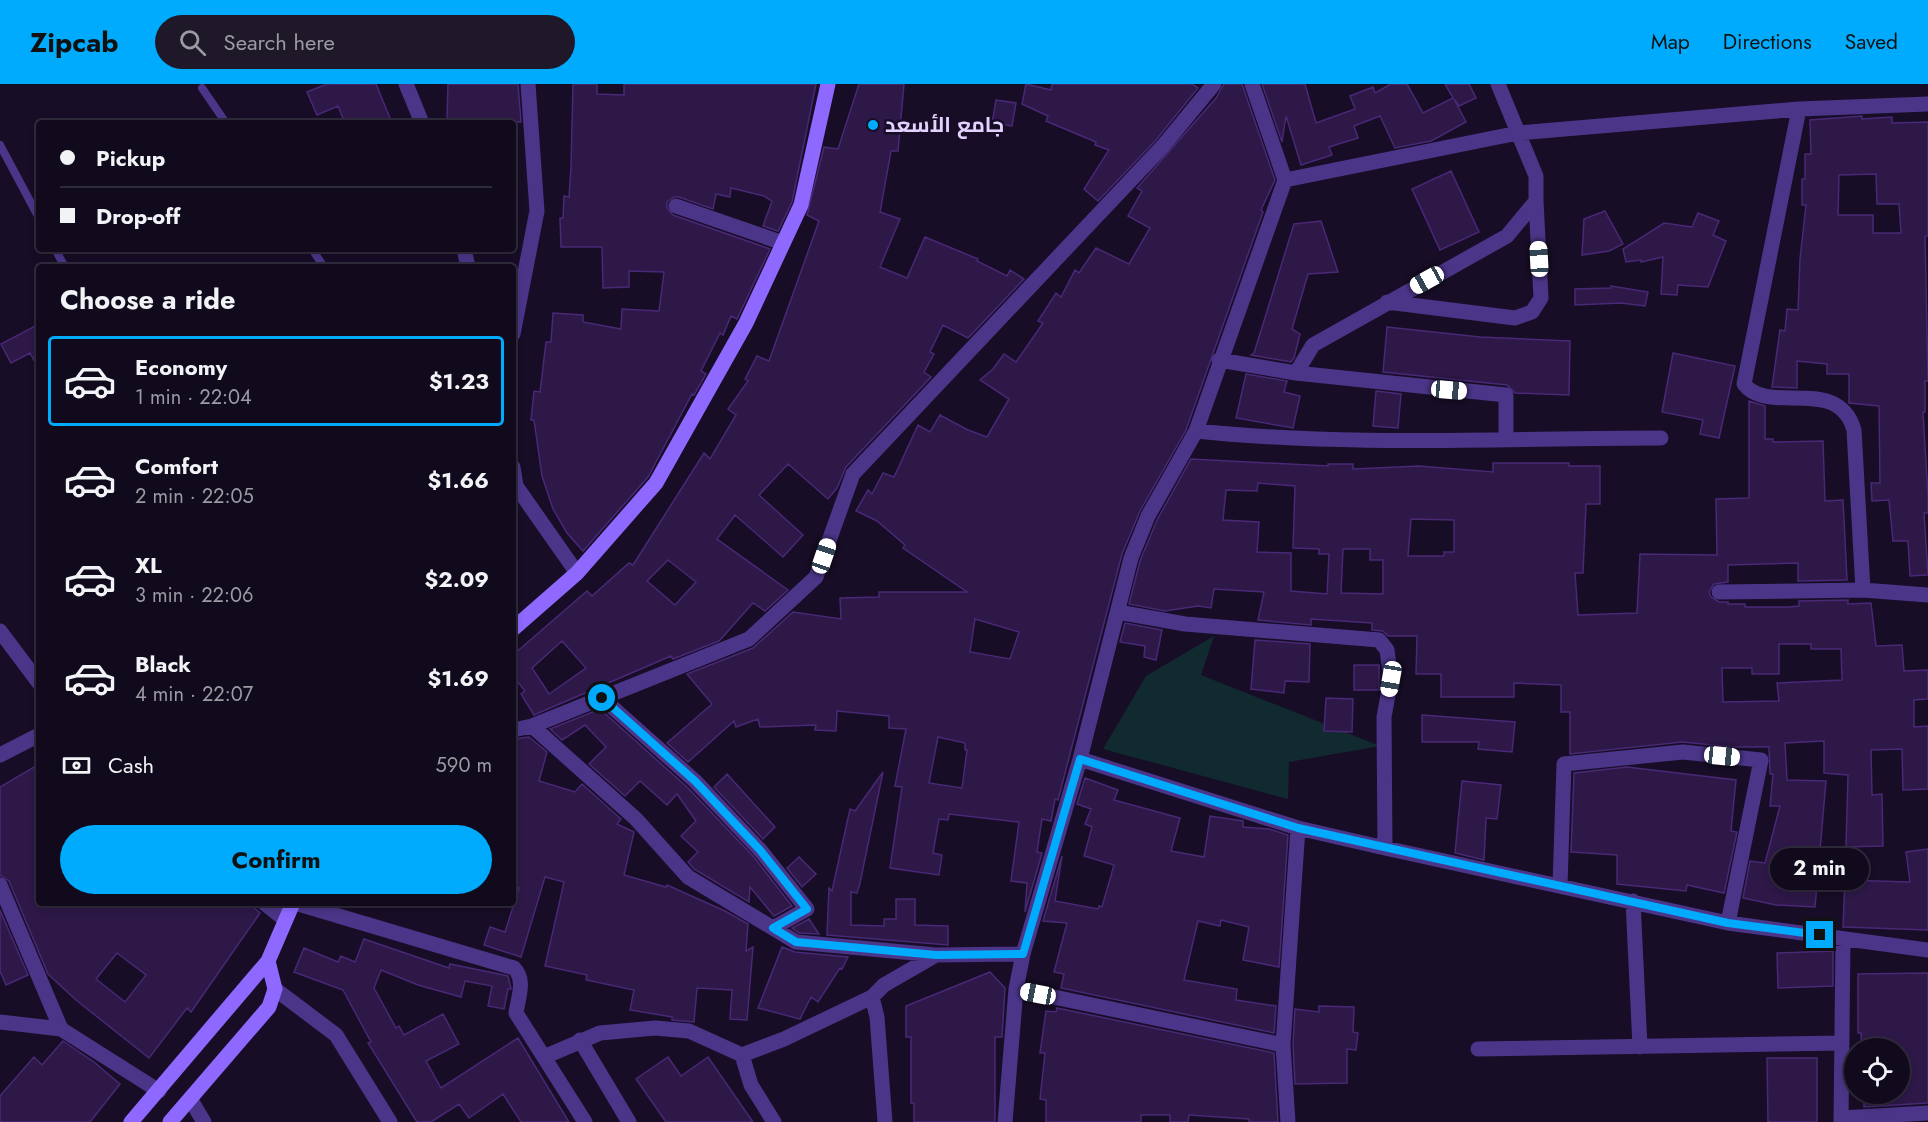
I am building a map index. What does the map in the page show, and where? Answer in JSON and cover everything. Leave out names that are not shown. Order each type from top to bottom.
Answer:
[{"type":"street","points":[[406,84],[421,120]]},
{"type":"street","points":[[516,319],[537,211],[528,84]]},
{"type":"street","points":[[516,627],[577,573],[656,483],[746,323],[801,205],[828,84]]},
{"type":"street","points":[[516,729],[532,726],[749,639],[816,577],[853,474],[1162,146],[1215,84]]},
{"type":"street","points":[[1005,1122],[1016,989],[1023,954],[1080,759],[1131,558],[1148,516],[1196,431],[1219,360],[1285,180],[1252,84]]},
{"type":"street","points":[[1387,302],[1515,318],[1532,312],[1542,298],[1536,176],[1497,84]]},
{"type":"street","points":[[1285,180],[1518,133],[1799,109],[1928,104]]},
{"type":"street","points":[[1799,109],[1744,384],[1756,394],[1830,402],[1842,407],[1851,417],[1854,430],[1863,590]]},
{"type":"street","points":[[1296,373],[1313,345],[1507,236],[1536,201]]},
{"type":"street","points":[[676,206],[783,243]]},
{"type":"street","points":[[1219,360],[1296,373],[1506,395],[1506,439]]},
{"type":"street","points":[[1196,431],[1246,436],[1411,442],[1661,438]]},
{"type":"street","points":[[516,486],[577,573]]},
{"type":"street","points":[[1719,592],[1863,590],[1928,595]]},
{"type":"street","points":[[1118,612],[1185,624],[1379,640],[1387,650],[1391,679],[1384,717],[1385,848]]},
{"type":"street","points":[[0,631],[36,679]]},
{"type":"street","points":[[602,698],[695,781],[760,850],[807,909],[773,928]]},
{"type":"street","points":[[532,726],[636,819],[688,877],[796,942],[936,955],[1023,954]]},
{"type":"street","points":[[0,755],[36,737]]},
{"type":"street","points":[[1560,885],[1564,764],[1683,752],[1761,760],[1728,923]]},
{"type":"street","points":[[1080,759],[1298,828],[1385,848],[1728,923],[1928,950]]},
{"type":"street","points":[[1288,1122],[1283,1045],[1298,828]]},
{"type":"street","points":[[0,885],[62,1029]]},
{"type":"street","points":[[1633,901],[1641,1047]]},
{"type":"street","points":[[268,906],[284,919]]},
{"type":"street","points":[[131,1122],[268,961],[284,919],[292,906]]},
{"type":"street","points":[[304,906],[514,968],[520,974],[521,981],[516,1013],[585,1122]]},
{"type":"street","points":[[1843,939],[1841,1120],[1928,1113]]},
{"type":"street","points":[[544,1057],[600,1032],[624,1029],[689,1031],[742,1055],[784,1039],[872,997],[884,985],[936,955]]},
{"type":"street","points":[[170,1122],[269,1007],[275,989],[268,961]]},
{"type":"street","points":[[275,989],[336,1035],[390,1122]]},
{"type":"street","points":[[1016,989],[1283,1045]]},
{"type":"street","points":[[872,997],[877,1017],[885,1122]]},
{"type":"street","points":[[0,1022],[62,1029],[159,1091]]},
{"type":"street","points":[[580,1040],[629,1122]]},
{"type":"street","points":[[1478,1049],[1842,1043]]},
{"type":"street","points":[[742,1055],[751,1085],[774,1122]]},
{"type":"street","points":[[190,1100],[204,1122]]},
{"type":"lane","points":[[202,88],[224,120]]},
{"type":"lane","points":[[0,145],[36,212]]},
{"type":"green space","points":[[1214,636],[1201,675],[1380,746],[1289,762],[1288,799],[1103,749],[1146,676]]},
{"type":"building","points":[[327,84],[376,84],[391,120],[344,120],[338,106],[317,115],[307,92]]},
{"type":"building","points":[[448,84],[518,84],[521,122],[447,119]]},
{"type":"building","points":[[573,84],[597,84],[597,94],[624,95],[624,84],[816,84],[792,202],[778,231],[763,226],[772,201],[764,196],[731,188],[730,197],[716,194],[713,209],[679,197],[674,197],[667,202],[667,208],[673,215],[770,249],[737,319],[731,316],[723,335],[720,333],[701,371],[706,374],[694,395],[692,394],[648,477],[583,551],[567,533],[553,509],[542,476],[534,420],[531,420],[534,391],[540,392],[546,342],[551,342],[553,313],[583,315],[583,322],[621,329],[622,309],[659,311],[664,272],[629,271],[629,287],[603,288],[602,247],[561,247],[560,218],[563,218],[564,196],[569,197]]},
{"type":"building","points":[[859,84],[904,84],[898,151],[891,151],[880,212],[900,219],[880,267],[907,278],[925,237],[978,259],[977,261],[1007,276],[1010,270],[1024,279],[968,338],[943,325],[930,352],[934,354],[924,372],[931,377],[846,467],[837,488],[828,499],[788,464],[759,495],[803,535],[783,557],[735,515],[717,539],[788,590],[765,611],[753,603],[719,641],[673,659],[671,656],[534,715],[521,694],[525,691],[516,680],[516,652],[587,591],[592,596],[629,563],[633,565],[704,453],[710,459],[736,415],[728,409],[748,381],[745,379],[757,356],[769,361],[819,221],[807,215],[824,147],[838,149]],"holes":[[[668,560],[696,582],[675,605],[647,581]],[[562,641],[586,668],[549,694],[532,668]]]},
{"type":"building","points":[[1026,84],[1051,90],[1052,84],[1192,84],[1198,88],[1156,140],[1098,201],[1084,189],[1109,150],[1095,145],[1096,142],[1046,121],[1048,116],[1022,104]]},
{"type":"building","points":[[1224,84],[1242,84],[1275,180],[1261,210],[1263,212],[1186,430],[1140,511],[1122,554],[1058,800],[1055,799],[1051,821],[1042,819],[1037,852],[1042,853],[1025,912],[1027,883],[1011,881],[1019,822],[949,814],[948,820],[939,819],[933,853],[942,855],[939,875],[890,868],[902,787],[895,786],[906,729],[889,728],[889,716],[837,711],[836,731],[815,730],[816,725],[760,727],[758,719],[736,727],[734,721],[688,762],[667,743],[712,704],[687,674],[753,648],[793,612],[841,619],[840,598],[879,597],[879,592],[967,592],[903,548],[905,545],[877,521],[856,511],[868,490],[872,494],[883,473],[894,477],[918,425],[930,432],[940,415],[987,437],[1009,399],[980,380],[993,369],[1004,354],[1016,362],[1043,323],[1038,321],[1056,293],[1061,297],[1075,270],[1079,273],[1096,248],[1129,264],[1150,228],[1128,216],[1142,191],[1137,188],[1216,98]],"holes":[[[975,619],[1019,632],[1010,659],[970,652]],[[938,737],[965,743],[965,750],[967,750],[962,788],[929,783]]]},
{"type":"building","points":[[1262,84],[1305,84],[1316,123],[1355,109],[1350,96],[1373,87],[1375,93],[1391,84],[1407,84],[1423,113],[1453,98],[1445,84],[1469,84],[1476,98],[1459,106],[1454,99],[1466,122],[1431,141],[1395,148],[1380,116],[1354,126],[1358,138],[1329,147],[1332,155],[1301,165],[1286,116],[1282,142]]},
{"type":"building","points":[[996,100],[1016,103],[1012,126],[992,123]]},
{"type":"building","points":[[1862,116],[1862,119],[1892,117],[1892,123],[1928,122],[1928,236],[1925,236],[1928,381],[1925,381],[1925,412],[1923,412],[1928,497],[1928,513],[1924,513],[1928,575],[1910,576],[1908,541],[1893,541],[1889,500],[1872,501],[1871,483],[1880,483],[1879,406],[1849,403],[1849,374],[1827,374],[1827,364],[1797,361],[1797,388],[1772,387],[1780,330],[1785,331],[1787,309],[1798,310],[1800,259],[1806,205],[1802,205],[1802,179],[1805,179],[1805,154],[1811,154],[1810,120]],"holes":[[[1876,174],[1877,204],[1899,204],[1901,233],[1873,233],[1873,215],[1838,215],[1839,175]]]},
{"type":"building","points":[[1451,171],[1479,232],[1440,250],[1412,189]]},
{"type":"building","points":[[1605,211],[1623,244],[1609,251],[1582,255],[1584,219]]},
{"type":"building","points":[[1698,213],[1719,221],[1713,235],[1726,241],[1708,287],[1678,285],[1677,295],[1661,294],[1663,257],[1641,262],[1641,260],[1626,262],[1623,249],[1664,223],[1692,227]]},
{"type":"building","points":[[1321,221],[1338,272],[1308,274],[1292,329],[1300,334],[1294,358],[1291,362],[1251,355],[1254,353],[1294,224]]},
{"type":"building","points":[[1611,286],[1648,292],[1645,306],[1621,303],[1575,305],[1575,289],[1611,288]]},
{"type":"building","points":[[36,326],[36,364],[30,353],[11,363],[1,344]]},
{"type":"building","points":[[1387,327],[1480,337],[1570,341],[1569,395],[1515,393],[1507,385],[1383,372]]},
{"type":"building","points":[[1673,353],[1735,366],[1719,438],[1700,434],[1703,420],[1662,412]]},
{"type":"building","points":[[1246,374],[1287,381],[1284,392],[1300,396],[1293,428],[1236,418]]},
{"type":"building","points":[[1376,391],[1401,394],[1398,428],[1373,426]]},
{"type":"building","points":[[1749,401],[1765,406],[1765,439],[1773,439],[1773,442],[1823,441],[1825,501],[1843,500],[1847,580],[1798,581],[1798,563],[1728,565],[1728,582],[1714,584],[1709,592],[1711,597],[1719,602],[1728,602],[1728,604],[1745,604],[1745,607],[1799,606],[1799,601],[1848,600],[1848,604],[1871,603],[1876,646],[1902,645],[1904,671],[1928,670],[1928,699],[1914,700],[1914,727],[1928,726],[1928,789],[1903,790],[1902,749],[1871,750],[1872,795],[1882,794],[1883,846],[1846,847],[1848,775],[1824,773],[1824,741],[1785,743],[1787,780],[1826,781],[1815,907],[1776,905],[1743,898],[1750,861],[1765,863],[1780,806],[1770,806],[1773,774],[1770,774],[1769,747],[1734,747],[1682,742],[1570,754],[1570,712],[1561,712],[1561,685],[1514,683],[1514,697],[1441,697],[1441,674],[1416,674],[1417,636],[1388,636],[1383,631],[1372,630],[1372,623],[1311,619],[1311,625],[1258,620],[1264,592],[1214,589],[1211,608],[1198,606],[1165,611],[1129,604],[1140,561],[1157,520],[1191,459],[1328,466],[1328,464],[1353,464],[1353,469],[1419,466],[1493,472],[1493,463],[1569,463],[1569,466],[1600,466],[1600,504],[1586,504],[1583,573],[1575,573],[1578,615],[1637,613],[1640,554],[1717,555],[1716,499],[1749,498]],"holes":[[[1258,483],[1295,486],[1293,548],[1319,549],[1319,554],[1329,554],[1327,594],[1291,591],[1291,553],[1257,552],[1259,522],[1223,520],[1226,490],[1257,491]],[[1411,519],[1454,520],[1454,552],[1444,552],[1444,556],[1408,556]],[[1343,549],[1370,549],[1370,560],[1383,560],[1383,594],[1341,593]],[[1779,644],[1811,644],[1811,649],[1841,649],[1842,680],[1777,683],[1779,701],[1723,702],[1722,668],[1752,668],[1752,674],[1779,674]]]},
{"type":"building","points":[[1125,623],[1162,630],[1156,660],[1144,657],[1145,646],[1120,642]]},
{"type":"building","points":[[1255,640],[1310,644],[1309,682],[1285,681],[1284,693],[1251,689]]},
{"type":"building","points":[[1354,665],[1379,665],[1379,690],[1354,690]]},
{"type":"building","points":[[1326,698],[1353,699],[1352,732],[1324,731]]},
{"type":"building","points":[[600,709],[688,788],[753,856],[792,906],[774,916],[750,887],[749,902],[694,869],[688,862],[698,852],[681,836],[696,821],[677,794],[667,805],[640,781],[625,796],[589,764],[606,747],[585,725],[562,740],[550,729]]},
{"type":"building","points":[[1422,715],[1515,722],[1512,752],[1478,749],[1479,742],[1422,742]]},
{"type":"building","points":[[529,737],[547,752],[539,781],[575,792],[582,784],[621,819],[617,824],[634,832],[624,875],[666,887],[667,885],[748,924],[746,951],[753,947],[747,1020],[730,1019],[732,990],[697,988],[694,1022],[672,1020],[672,1017],[630,1010],[634,990],[586,980],[587,975],[545,966],[564,882],[545,877],[521,957],[484,945],[490,927],[505,932],[513,906],[516,906],[519,888],[516,887],[516,739]]},
{"type":"building","points":[[36,766],[36,906],[252,906],[260,913],[191,1012],[187,1008],[149,1058],[76,1000],[48,974],[9,881],[0,875],[0,787]],"holes":[[[117,953],[146,975],[125,1002],[96,979]]]},
{"type":"building","points":[[1627,767],[1736,780],[1731,831],[1737,832],[1724,893],[1687,885],[1686,891],[1617,884],[1617,855],[1571,852],[1574,773]]},
{"type":"building","points":[[883,772],[860,883],[857,893],[851,892],[851,925],[884,926],[884,919],[896,919],[896,899],[915,899],[915,925],[948,926],[948,945],[827,935],[829,888],[832,891],[850,809],[855,811]]},
{"type":"building","points":[[727,774],[775,827],[763,839],[714,787]]},
{"type":"building","points":[[1085,778],[1118,790],[1114,800],[1180,818],[1171,851],[1204,857],[1210,816],[1243,821],[1243,827],[1269,829],[1288,835],[1279,967],[1243,960],[1249,927],[1221,920],[1220,926],[1198,921],[1184,980],[1237,989],[1236,1000],[1276,1006],[1274,1033],[1061,988],[1064,974],[1054,972],[1067,923],[1043,921],[1062,856],[1055,901],[1098,909],[1099,906],[1102,907],[1114,865],[1084,856],[1092,827],[1085,824],[1091,809],[1077,804]]},
{"type":"building","points":[[1462,781],[1501,785],[1497,819],[1486,818],[1484,860],[1455,853]]},
{"type":"building","points":[[1928,849],[1928,930],[1843,927],[1845,880],[1910,882],[1906,852]]},
{"type":"building","points":[[799,857],[816,874],[802,887],[787,868]]},
{"type":"building","points":[[0,910],[28,975],[6,985],[0,971]]},
{"type":"building","points":[[809,919],[819,934],[799,933],[792,928]]},
{"type":"building","points":[[364,939],[449,968],[450,964],[508,976],[511,989],[508,989],[504,1009],[488,1006],[492,986],[465,981],[461,997],[418,985],[381,970],[374,988],[396,1028],[399,1026],[404,1035],[443,1014],[459,1044],[426,1061],[441,1088],[518,1038],[569,1122],[521,1122],[503,1094],[469,1118],[459,1104],[431,1122],[417,1122],[368,1043],[371,1042],[343,990],[294,972],[304,948],[338,962],[341,956],[355,962]]},
{"type":"building","points":[[782,947],[795,952],[848,957],[818,1002],[811,997],[800,1019],[758,1008]]},
{"type":"building","points":[[1833,951],[1833,986],[1778,988],[1777,953]]},
{"type":"building","points":[[990,972],[1005,988],[1002,1037],[995,1037],[995,1122],[914,1122],[914,1103],[911,1103],[911,1037],[906,1037],[906,1006]]},
{"type":"building","points":[[1928,973],[1928,1103],[1864,1107],[1864,1104],[1910,1104],[1910,1038],[1861,1038],[1861,1033],[1858,1033],[1858,974]]},
{"type":"building","points":[[1319,1006],[1354,1007],[1353,1032],[1358,1033],[1356,1050],[1347,1049],[1347,1083],[1295,1084],[1293,1045],[1295,1009],[1319,1012]]},
{"type":"building","points":[[1057,1008],[1274,1053],[1278,1122],[1249,1122],[1249,1119],[1189,1115],[1188,1122],[1170,1122],[1170,1115],[1141,1115],[1141,1122],[1046,1122],[1046,1100],[1040,1099],[1045,1053],[1040,1053],[1046,1011],[1056,1012]]},
{"type":"building","points":[[63,1041],[94,1062],[120,1084],[90,1122],[0,1122],[0,1096],[34,1057],[42,1065]]},
{"type":"building","points":[[668,1057],[681,1076],[708,1057],[753,1122],[666,1122],[636,1079]]},
{"type":"building","points":[[1767,1058],[1817,1058],[1817,1122],[1768,1122]]},
{"type":"place","name":"جامع الأسعد","points":[[873,125]]},
{"type":"route","points":[[602,698],[695,781],[760,850],[807,909],[773,928],[796,942],[936,955],[1023,954],[1080,759],[1298,828],[1728,923],[1820,935]]}]
